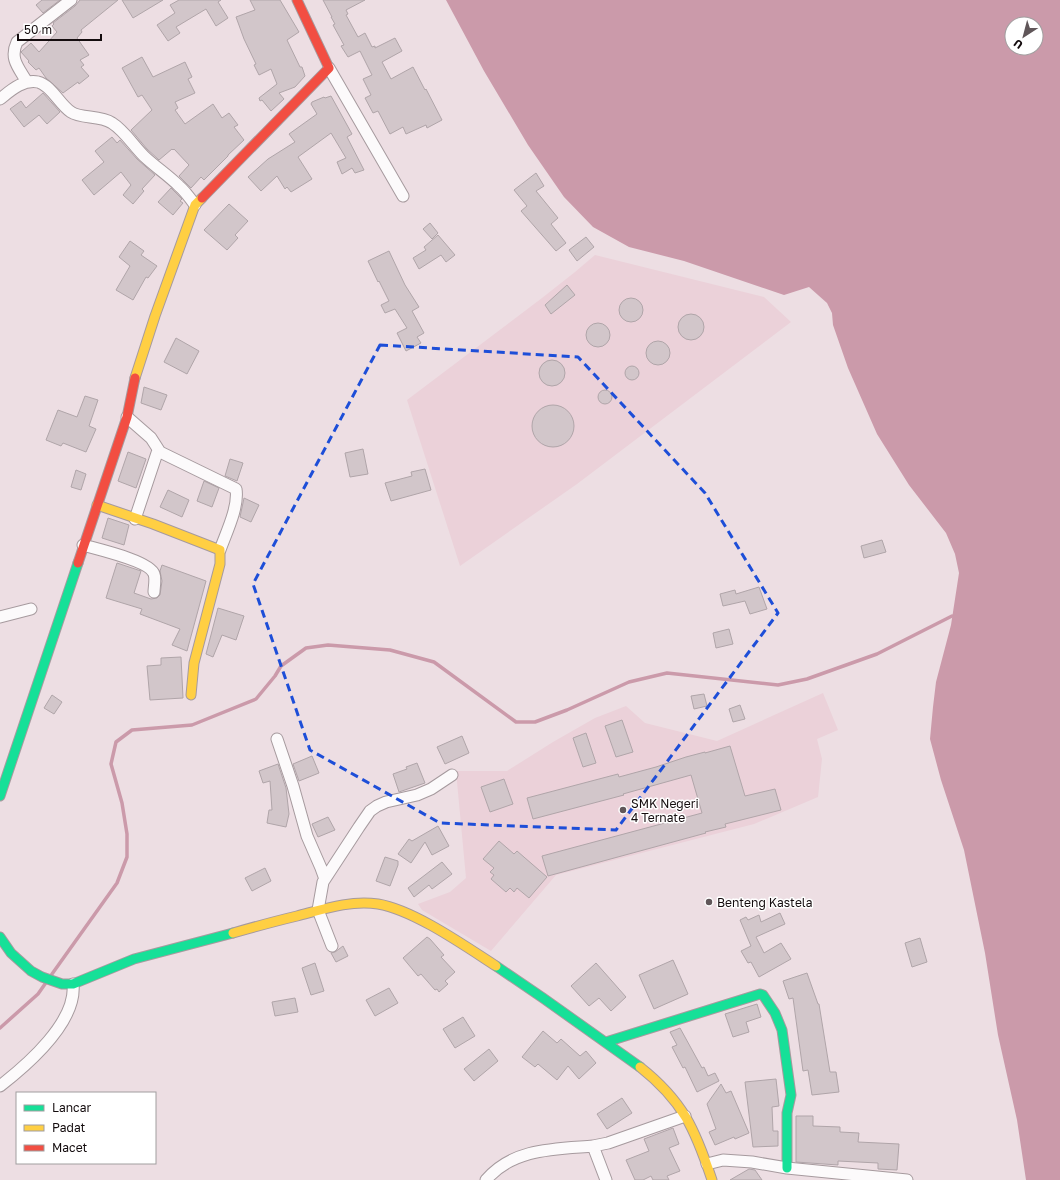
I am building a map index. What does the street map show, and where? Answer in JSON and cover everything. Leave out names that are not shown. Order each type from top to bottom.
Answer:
[{"type":"main road","points":[[0,796],[38,686],[126,416],[134,380],[155,316],[195,204],[226,175],[329,68],[297,0]]},
{"type":"main road","points":[[96,505],[153,524],[220,550],[220,564],[194,663],[191,695]]},
{"type":"main road","points":[[0,937],[11,953],[31,971],[42,977],[67,984],[134,959],[318,910],[341,905],[369,902],[401,911],[484,958],[606,1042],[659,1084],[679,1104],[707,1164],[712,1180]]},
{"type":"main road","points":[[606,1042],[760,994],[763,995],[775,1013],[782,1030],[791,1095],[787,1113],[787,1168]]},
{"type":"street","points":[[27,82],[14,59],[17,42],[71,0]]},
{"type":"street","points":[[329,68],[403,196]]},
{"type":"street","points":[[0,99],[15,88],[27,82],[44,84],[72,113],[113,123],[146,158],[181,187],[195,204]]},
{"type":"street","points":[[126,416],[151,438],[158,450],[163,454],[236,489],[237,496],[235,506],[220,550]]},
{"type":"street","points":[[135,519],[158,450]]},
{"type":"street","points":[[83,545],[148,565],[154,574],[154,592]]},
{"type":"street","points":[[0,617],[31,609]]},
{"type":"street","points":[[277,738],[293,786],[307,836],[325,879]]},
{"type":"street","points":[[0,755],[13,758]]},
{"type":"street","points":[[332,946],[318,910],[323,882],[370,811],[386,802],[405,799],[430,790],[452,775]]},
{"type":"street","points":[[0,1086],[44,1046],[71,1006],[73,998],[67,984]]},
{"type":"street","points":[[486,1180],[502,1165],[534,1152],[608,1143],[685,1116]]},
{"type":"street","points":[[593,1146],[606,1180]]},
{"type":"street","points":[[707,1164],[723,1160],[752,1162],[787,1168],[908,1180]]},
{"type":"highlighted area","points":[[380,345],[578,357],[705,493],[778,613],[616,830],[440,823],[310,750],[253,584]]},
{"type":"shaded area","points":[[446,0],[1060,0],[1060,1180],[1026,1180],[1017,1120],[998,1035],[985,953],[964,850],[941,780],[930,739],[936,682],[951,625],[959,573],[955,554],[946,533],[909,485],[877,434],[848,368],[833,325],[832,313],[827,303],[809,287],[784,295],[684,261],[629,247],[593,227],[564,197],[528,145],[484,71]]},
{"type":"shaded area","points":[[595,255],[764,297],[791,322],[577,484],[460,566],[407,400],[542,298]]},
{"type":"shaded area","name":"SMK Negeri 4 Ternate","points":[[823,693],[838,730],[817,739],[822,759],[818,797],[754,824],[556,875],[491,951],[422,910],[418,904],[450,892],[466,878],[456,771],[507,771],[595,718],[626,706],[645,723],[717,741]]},
{"type":"building","points":[[42,0],[60,0],[43,13],[36,5]]},
{"type":"building","points":[[80,0],[118,0],[81,30],[82,32],[77,38],[89,55],[80,60],[84,65],[81,67],[89,76],[79,84],[78,82],[63,93],[46,78],[39,68],[36,70],[21,52],[31,43],[39,52],[57,32],[52,26],[54,24],[53,23],[75,6]]},
{"type":"building","points":[[122,0],[163,0],[133,18]]},
{"type":"building","points":[[179,0],[221,0],[218,2],[228,18],[216,26],[206,9],[176,27],[180,33],[168,41],[157,25],[175,13],[170,5]]},
{"type":"building","points":[[250,0],[280,0],[299,32],[287,40],[300,67],[302,67],[305,76],[295,87],[279,93],[284,99],[271,111],[262,100],[260,101],[259,98],[277,84],[271,69],[259,75],[254,65],[256,64],[244,39],[236,17],[255,10]]},
{"type":"building","points":[[323,0],[365,0],[346,10],[348,14],[346,15],[358,37],[365,33],[372,47],[375,46],[375,48],[395,38],[402,51],[382,62],[391,79],[413,67],[442,120],[427,128],[426,125],[406,134],[403,127],[390,134],[378,111],[373,113],[365,98],[371,95],[363,79],[372,75],[360,51],[348,57],[341,46],[344,45],[333,25],[335,24]]},
{"type":"building","points":[[142,57],[153,77],[185,62],[192,77],[188,79],[195,93],[175,102],[178,108],[175,110],[185,124],[213,104],[222,118],[229,113],[238,125],[234,127],[244,140],[204,180],[201,177],[191,188],[179,176],[189,165],[174,149],[159,160],[147,149],[131,130],[152,110],[142,95],[138,97],[122,68]]},
{"type":"building","points":[[43,93],[60,112],[47,124],[39,115],[24,127],[10,109],[21,101],[26,108]]},
{"type":"building","points":[[331,96],[352,134],[347,137],[364,170],[355,173],[352,168],[342,174],[337,162],[346,158],[331,133],[298,157],[312,179],[291,192],[287,187],[285,189],[277,176],[261,191],[248,177],[268,159],[295,142],[289,134],[317,114],[311,104],[312,102]]},
{"type":"building","points":[[112,137],[117,143],[120,140],[137,159],[155,175],[142,189],[144,191],[133,204],[123,195],[131,185],[121,172],[94,195],[82,180],[104,162],[95,151]]},
{"type":"building","points":[[536,173],[544,186],[536,191],[558,218],[551,224],[566,243],[556,251],[521,211],[527,206],[514,190]]},
{"type":"building","points":[[171,188],[182,199],[180,201],[183,203],[173,215],[158,202]]},
{"type":"building","points":[[229,204],[248,221],[235,235],[238,238],[227,250],[204,230]]},
{"type":"building","points":[[430,223],[438,233],[432,239],[423,229]]},
{"type":"building","points":[[438,235],[455,255],[446,262],[441,255],[419,269],[413,258],[426,250],[424,247]]},
{"type":"building","points":[[586,237],[594,247],[577,261],[569,250]]},
{"type":"building","points":[[130,241],[144,251],[141,255],[157,266],[148,278],[146,277],[133,300],[116,290],[130,266],[119,257]]},
{"type":"building","points":[[389,251],[405,285],[419,307],[412,311],[424,333],[417,337],[421,343],[406,351],[397,333],[407,328],[395,309],[385,313],[381,305],[389,301],[368,261]]},
{"type":"building","points":[[567,285],[575,295],[551,314],[545,305]]},
{"type":"building","points":[[631,298],[639,302],[643,310],[639,318],[631,322],[623,318],[619,310],[623,302]]},
{"type":"building","points":[[691,314],[700,318],[704,327],[700,336],[691,340],[682,336],[678,327],[682,318]]},
{"type":"building","points":[[598,323],[603,324],[609,330],[609,340],[603,346],[598,347],[593,346],[587,340],[586,335],[587,330],[593,324]]},
{"type":"building","points":[[176,338],[199,351],[187,374],[164,362]]},
{"type":"building","points":[[658,341],[667,344],[670,353],[667,362],[658,365],[649,362],[646,353],[649,344]]},
{"type":"building","points":[[552,360],[561,364],[565,373],[561,382],[552,386],[543,382],[539,373],[543,364]]},
{"type":"building","points":[[632,366],[637,368],[639,373],[637,378],[632,380],[627,378],[625,373],[627,368]]},
{"type":"building","points":[[144,387],[167,395],[161,410],[141,403]]},
{"type":"building","points":[[605,390],[610,392],[612,397],[610,402],[605,404],[600,402],[598,397],[600,392]]},
{"type":"building","points":[[85,396],[98,400],[89,426],[96,429],[86,452],[63,443],[61,446],[46,440],[58,410],[77,417]]},
{"type":"building","points":[[549,405],[557,405],[565,408],[571,414],[574,426],[571,438],[565,444],[557,447],[549,447],[541,444],[535,438],[532,430],[532,422],[535,414],[541,408]]},
{"type":"building","points":[[363,449],[368,474],[350,477],[345,453]]},
{"type":"building","points":[[128,452],[146,459],[136,488],[118,481]]},
{"type":"building","points":[[230,459],[243,463],[237,481],[225,476]]},
{"type":"building","points":[[425,469],[431,490],[391,501],[385,483],[412,476],[411,472]]},
{"type":"building","points":[[76,470],[86,474],[81,490],[71,487]]},
{"type":"building","points":[[204,481],[219,488],[212,507],[197,501]]},
{"type":"building","points":[[168,490],[189,500],[182,517],[160,507]]},
{"type":"building","points":[[244,498],[259,505],[251,522],[240,517]]},
{"type":"building","points":[[108,518],[129,525],[124,545],[102,538]]},
{"type":"building","points":[[882,540],[886,552],[864,558],[861,546]]},
{"type":"building","points":[[117,563],[141,571],[134,593],[151,599],[157,598],[160,595],[162,581],[160,571],[162,565],[206,581],[187,651],[172,645],[180,629],[140,614],[142,609],[106,598]]},
{"type":"building","points":[[759,587],[767,609],[750,614],[745,601],[723,606],[720,594],[735,590],[736,594]]},
{"type":"building","points":[[218,608],[244,616],[236,640],[222,635],[213,657],[206,654]]},
{"type":"building","points":[[729,629],[733,644],[716,648],[713,633]]},
{"type":"building","points":[[181,657],[183,698],[150,700],[147,666],[161,665],[161,658]]},
{"type":"building","points":[[704,694],[707,706],[694,709],[691,696]]},
{"type":"building","points":[[52,695],[62,702],[54,714],[44,708]]},
{"type":"building","points":[[740,705],[745,719],[733,722],[729,709]]},
{"type":"building","points":[[622,720],[633,752],[616,757],[605,726]]},
{"type":"building","points":[[586,733],[596,763],[583,767],[573,738]]},
{"type":"building","points":[[462,736],[469,753],[445,764],[437,747]]},
{"type":"building","points":[[730,746],[745,796],[775,789],[781,810],[725,824],[726,827],[705,832],[706,833],[548,876],[542,856],[702,813],[691,775],[623,794],[624,795],[533,819],[527,798],[618,774],[619,777],[686,757]]},
{"type":"building","points":[[312,756],[319,773],[299,781],[293,764]]},
{"type":"building","points":[[417,763],[425,783],[399,792],[393,774],[407,769],[406,767]]},
{"type":"building","points":[[278,764],[286,788],[289,814],[286,827],[267,823],[269,810],[272,810],[270,781],[263,783],[259,771]]},
{"type":"building","points":[[504,779],[513,804],[490,812],[481,787]]},
{"type":"building","points":[[328,817],[335,830],[318,837],[312,824]]},
{"type":"building","points":[[438,826],[449,846],[432,855],[425,842],[411,863],[398,854],[409,839],[412,841]]},
{"type":"building","points":[[499,841],[514,854],[517,851],[547,877],[529,898],[517,888],[514,892],[510,888],[506,892],[491,879],[494,875],[490,872],[494,868],[483,859]]},
{"type":"building","points":[[385,857],[398,861],[398,865],[390,886],[376,881]]},
{"type":"building","points":[[442,862],[452,874],[432,889],[429,885],[414,897],[408,888]]},
{"type":"building","points":[[265,868],[271,881],[252,891],[245,878]]},
{"type":"building","points":[[780,913],[785,924],[756,937],[764,953],[781,943],[791,959],[759,977],[751,962],[748,963],[741,951],[751,946],[740,920],[746,917],[748,920],[759,915],[761,922]]},
{"type":"building","points":[[427,937],[444,955],[441,957],[455,972],[445,981],[448,984],[439,992],[437,989],[435,990],[421,974],[418,976],[403,958]]},
{"type":"building","points":[[920,938],[927,962],[912,967],[905,943]]},
{"type":"building","points":[[343,946],[348,956],[336,962],[331,953]]},
{"type":"building","points":[[673,960],[688,994],[654,1009],[639,975]]},
{"type":"building","points":[[315,963],[324,991],[311,995],[302,968]]},
{"type":"building","points":[[596,963],[626,997],[611,1011],[599,998],[589,1006],[571,986]]},
{"type":"building","points":[[807,973],[819,1004],[830,1072],[836,1072],[839,1092],[812,1095],[808,1070],[803,1071],[793,998],[789,999],[783,981]]},
{"type":"building","points":[[389,988],[398,1003],[375,1016],[366,1000]]},
{"type":"building","points":[[295,998],[298,1012],[275,1016],[272,1002]]},
{"type":"building","points":[[757,1004],[761,1017],[746,1022],[749,1032],[733,1037],[725,1014]]},
{"type":"building","points":[[463,1017],[475,1036],[455,1048],[443,1029]]},
{"type":"building","points":[[680,1028],[702,1068],[704,1067],[708,1076],[715,1073],[719,1081],[697,1092],[685,1067],[683,1068],[672,1047],[677,1045],[670,1032]]},
{"type":"building","points":[[543,1031],[557,1043],[561,1039],[580,1056],[586,1051],[596,1063],[579,1079],[568,1066],[557,1080],[538,1064],[535,1067],[522,1057]]},
{"type":"building","points":[[489,1049],[498,1061],[474,1081],[464,1069]]},
{"type":"building","points":[[776,1079],[779,1106],[772,1107],[773,1131],[778,1131],[778,1146],[753,1147],[745,1082]]},
{"type":"building","points":[[721,1084],[726,1093],[731,1091],[749,1133],[735,1139],[734,1137],[715,1145],[709,1132],[716,1129],[707,1104]]},
{"type":"building","points":[[622,1098],[632,1113],[607,1129],[597,1114]]},
{"type":"building","points":[[796,1116],[813,1116],[813,1126],[840,1127],[840,1132],[859,1133],[858,1142],[899,1144],[897,1170],[878,1169],[878,1163],[838,1161],[838,1165],[796,1162]]},
{"type":"building","points":[[673,1128],[679,1144],[669,1148],[680,1171],[667,1176],[669,1180],[653,1180],[651,1176],[643,1180],[635,1180],[626,1160],[649,1151],[644,1139]]},
{"type":"building","points":[[749,1169],[755,1170],[762,1180],[730,1180]]},
{"type":"waterway","points":[[52,974],[117,883],[127,857],[127,834],[122,803],[111,764],[116,742],[132,730],[192,725],[256,699],[275,676],[281,666],[306,648],[328,645],[390,650],[434,662],[516,722],[535,722],[567,710],[629,682],[667,673],[778,685],[807,679],[877,654],[952,616]]},
{"type":"waterway","points":[[0,1028],[38,994],[45,984]]},
{"type":"traffic: fast","points":[[0,796],[78,563]]},
{"type":"traffic: fast","points":[[0,937],[11,953],[31,971],[42,977],[62,984],[73,984],[134,959],[233,933]]},
{"type":"traffic: fast","points":[[496,966],[640,1067]]},
{"type":"traffic: fast","points":[[606,1042],[760,994],[763,995],[775,1013],[782,1030],[791,1095],[787,1113],[787,1168]]},
{"type":"traffic: slow","points":[[135,378],[155,316],[195,205],[202,198]]},
{"type":"traffic: slow","points":[[97,505],[153,524],[220,550],[220,564],[194,663],[191,695]]},
{"type":"traffic: slow","points":[[233,933],[327,908],[357,903],[378,904],[407,913],[423,921],[455,939],[496,966]]},
{"type":"traffic: slow","points":[[640,1067],[667,1092],[686,1117],[700,1146],[712,1180]]},
{"type":"traffic: jam","points":[[202,198],[329,68],[297,0]]},
{"type":"traffic: jam","points":[[78,563],[127,417],[135,378]]},
{"type":"place","name":"SMK Negeri 4 Ternate","points":[[623,810]]},
{"type":"place","name":"Benteng Kastela","points":[[709,902]]}]
